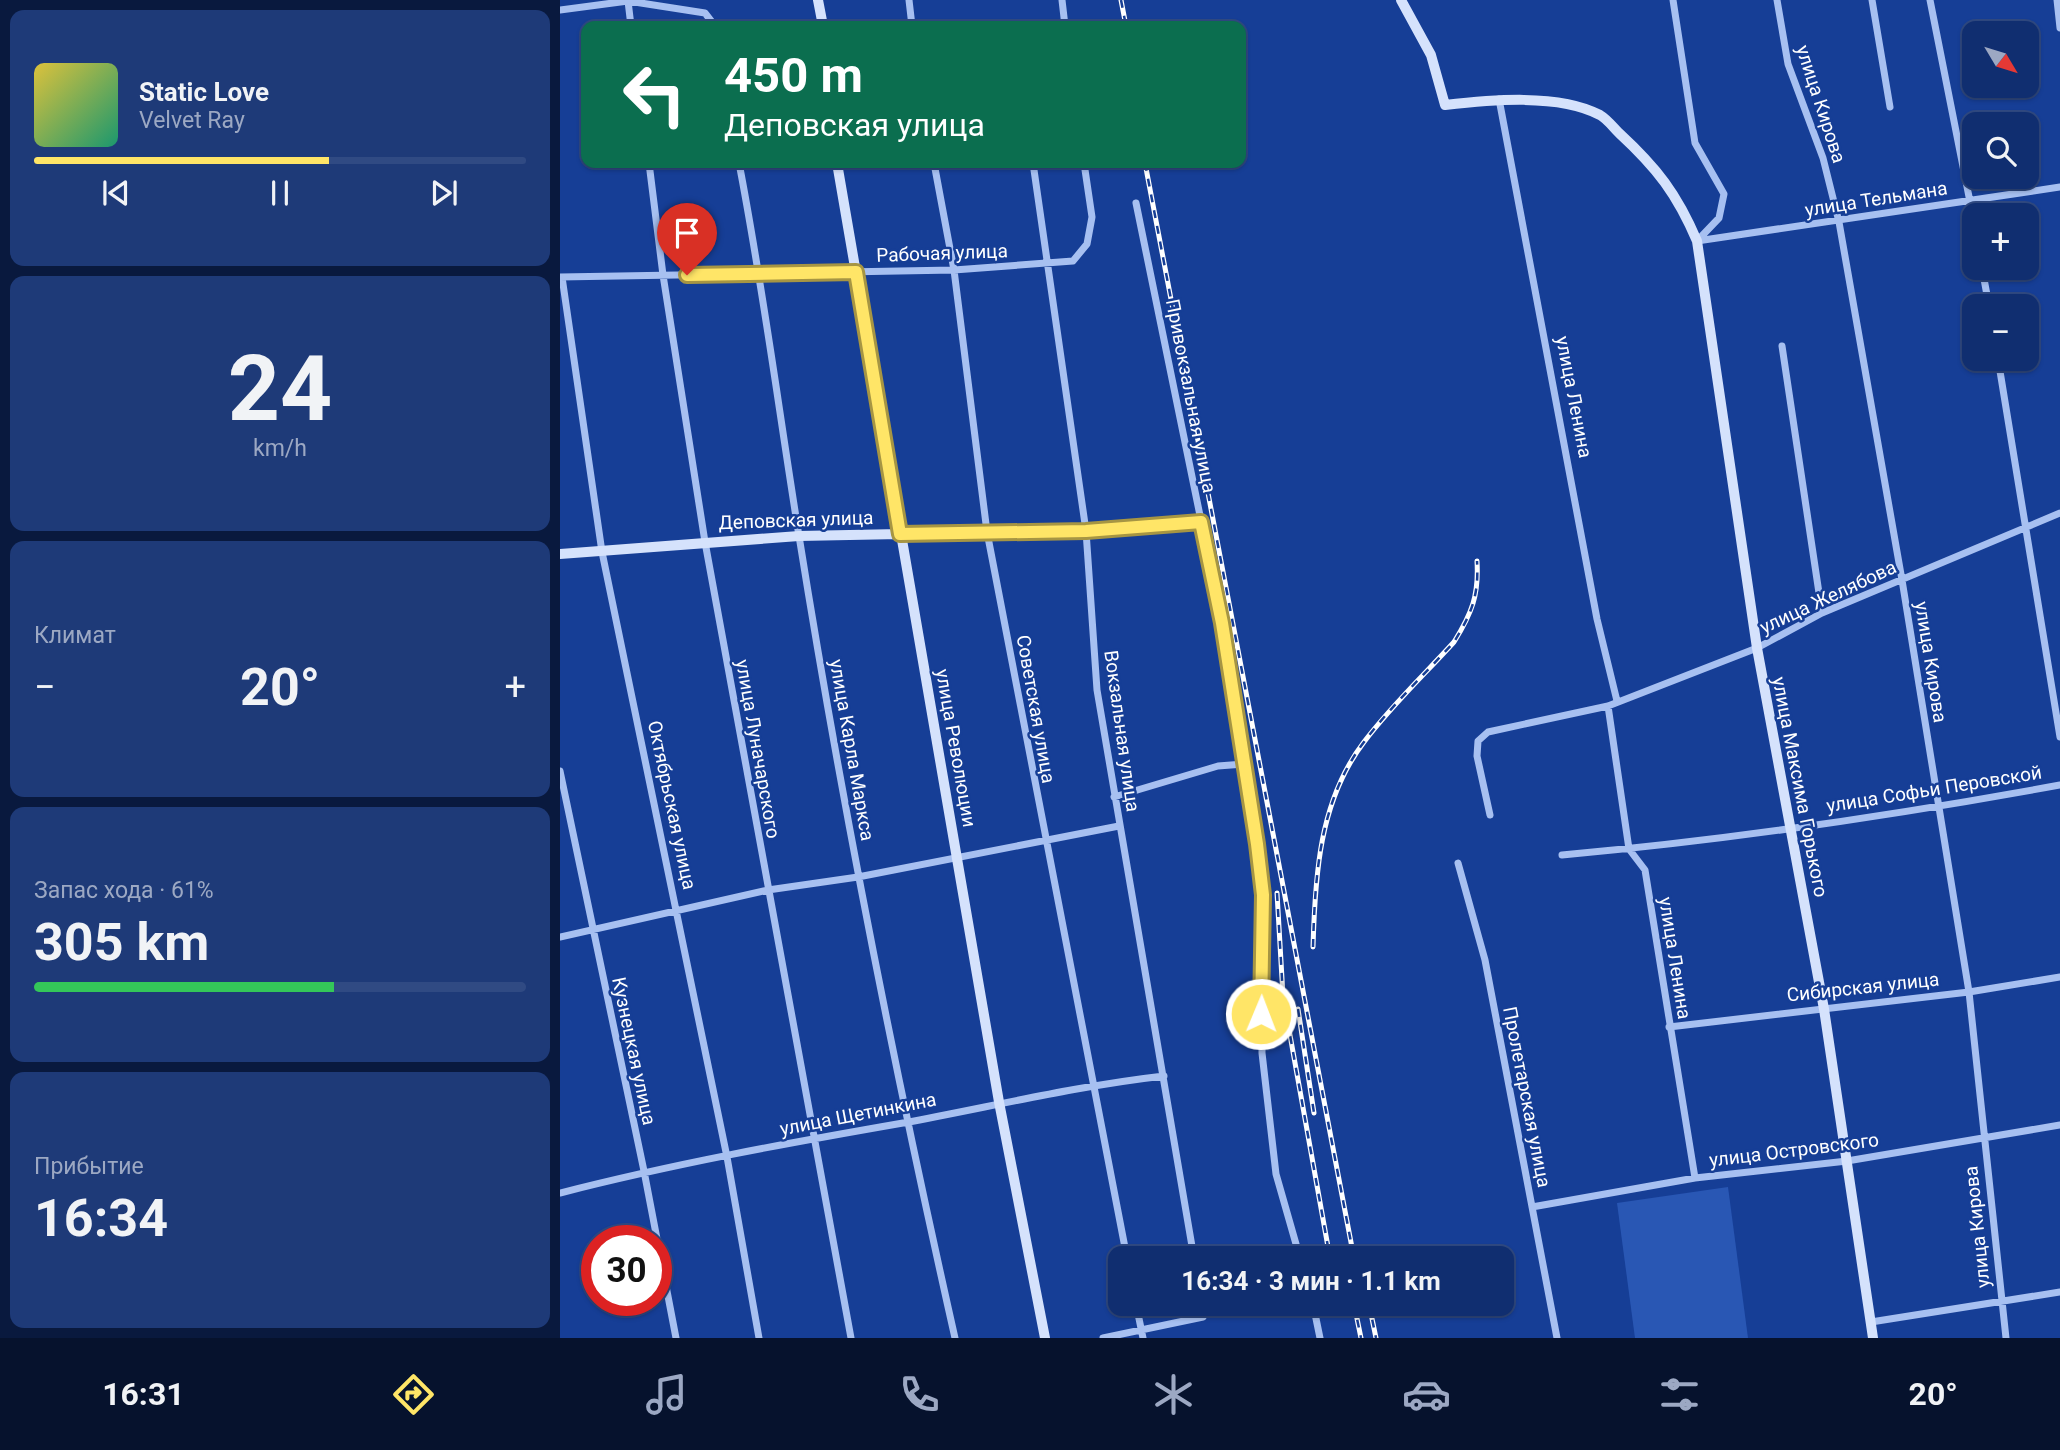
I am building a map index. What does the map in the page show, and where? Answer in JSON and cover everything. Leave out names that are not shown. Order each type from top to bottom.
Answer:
[{"type":"street","points":[[818,0],[822,21]]},
{"type":"street","points":[[909,0],[911,21]]},
{"type":"street","points":[[1062,0],[1064,21]]},
{"type":"street","name":"улица Максима Горького","points":[[1401,0],[1431,55],[1445,105],[1499,99],[1555,102],[1600,115],[1646,158],[1680,202],[1697,241],[1757,648],[1824,1009],[1873,1338]]},
{"type":"street","points":[[1673,0],[1695,144],[1724,194],[1719,218],[1697,241]]},
{"type":"street","name":"улица Кирова","points":[[1777,0],[1788,64],[1823,158],[1839,222],[1902,580],[1969,992],[2006,1338]]},
{"type":"street","points":[[1872,0],[1890,107]]},
{"type":"street","points":[[1930,0],[1971,203]]},
{"type":"street","points":[[2057,0],[2060,28]]},
{"type":"street","points":[[628,1],[630,21]]},
{"type":"street","points":[[560,10],[628,1],[705,13],[711,21]]},
{"type":"street","name":"улица Ленина","points":[[1499,99],[1604,651],[1617,701]]},
{"type":"street","name":"улица Луначарского","points":[[650,168],[663,275],[705,542],[812,1138],[851,1338]]},
{"type":"street","name":"улица Карла Маркса","points":[[740,168],[761,273],[799,536],[858,877],[906,1122],[955,1338]]},
{"type":"street","name":"улица Революции","points":[[838,168],[999,1102],[1045,1338]]},
{"type":"street","name":"Советская улица","points":[[935,168],[954,270],[987,532],[1044,840],[1125,1246]]},
{"type":"street","name":"Вокзальная улица","points":[[1034,168],[1086,531],[1097,690],[1192,1246]]},
{"type":"street","name":"Рабочая улица","points":[[561,277],[954,270],[1073,261],[1087,244],[1092,217],[1085,168]]},
{"type":"street","name":"улица Тельмана","points":[[1697,241],[1839,222],[2060,187]]},
{"type":"street","name":"Привокзальная улица","points":[[1136,203],[1201,522],[1244,764],[1263,895],[1262,1052],[1276,1174],[1297,1246]]},
{"type":"street","name":"Октябрьская улица","points":[[561,277],[603,552],[727,1157],[759,1338]]},
{"type":"street","points":[[1782,346],[1822,613]]},
{"type":"street","points":[[2000,371],[2060,737]]},
{"type":"street","name":"улица Желябова","points":[[1490,815],[1478,756],[1478,741],[1488,732],[1608,706],[1757,648],[1822,613],[2060,513]]},
{"type":"street","name":"Деповская улица","points":[[560,554],[799,536],[1086,531],[1201,522]]},
{"type":"street","name":"улица Ленина","points":[[1608,706],[1629,849],[1645,870],[1695,1178]]},
{"type":"street","points":[[1114,797],[1218,766],[1244,764]]},
{"type":"street","name":"Кузнецкая улица","points":[[560,771],[644,1171],[676,1338]]},
{"type":"street","name":"улица Софьи Перовской","points":[[1562,855],[1629,849],[1940,807],[2060,785]]},
{"type":"street","points":[[560,937],[592,932],[768,890],[858,877],[1119,826]]},
{"type":"street","name":"Пролетарская улица","points":[[1458,863],[1485,960],[1557,1338]]},
{"type":"street","name":"Сибирская улица","points":[[1670,1027],[1969,992],[2060,977]]},
{"type":"street","name":"улица Щетинкина","points":[[560,1193],[644,1171],[727,1157],[812,1138],[1093,1084],[1164,1076]]},
{"type":"street","name":"улица Островского","points":[[1532,1207],[1695,1178],[1847,1161],[2060,1125]]},
{"type":"street","points":[[1871,1322],[2060,1292]]},
{"type":"street","points":[[1138,1316],[1142,1335]]},
{"type":"street","points":[[1103,1338],[1142,1335],[1203,1316]]},
{"type":"street","points":[[1315,1316],[1320,1338]]},
{"type":"shaded area","points":[[1728,1187],[1748,1338],[1635,1338],[1617,1203]]},
{"type":"railway","points":[[1121,0],[1125,21]]},
{"type":"railway","points":[[1146,168],[1352,1246]]},
{"type":"railway","points":[[1313,947],[1318,866],[1322,840],[1337,789],[1349,765],[1374,729],[1454,642],[1473,603],[1477,584],[1477,561]]},
{"type":"railway","points":[[1277,893],[1283,996],[1328,1246]]},
{"type":"railway","points":[[1298,1009],[1314,1113]]},
{"type":"railway","points":[[1356,1316],[1361,1338]]},
{"type":"railway","points":[[1371,1316],[1376,1338]]},
{"type":"route","points":[[687,275],[856,272],[900,534],[1086,531],[1201,522],[1222,623],[1257,844],[1263,895],[1261,1014]]}]
